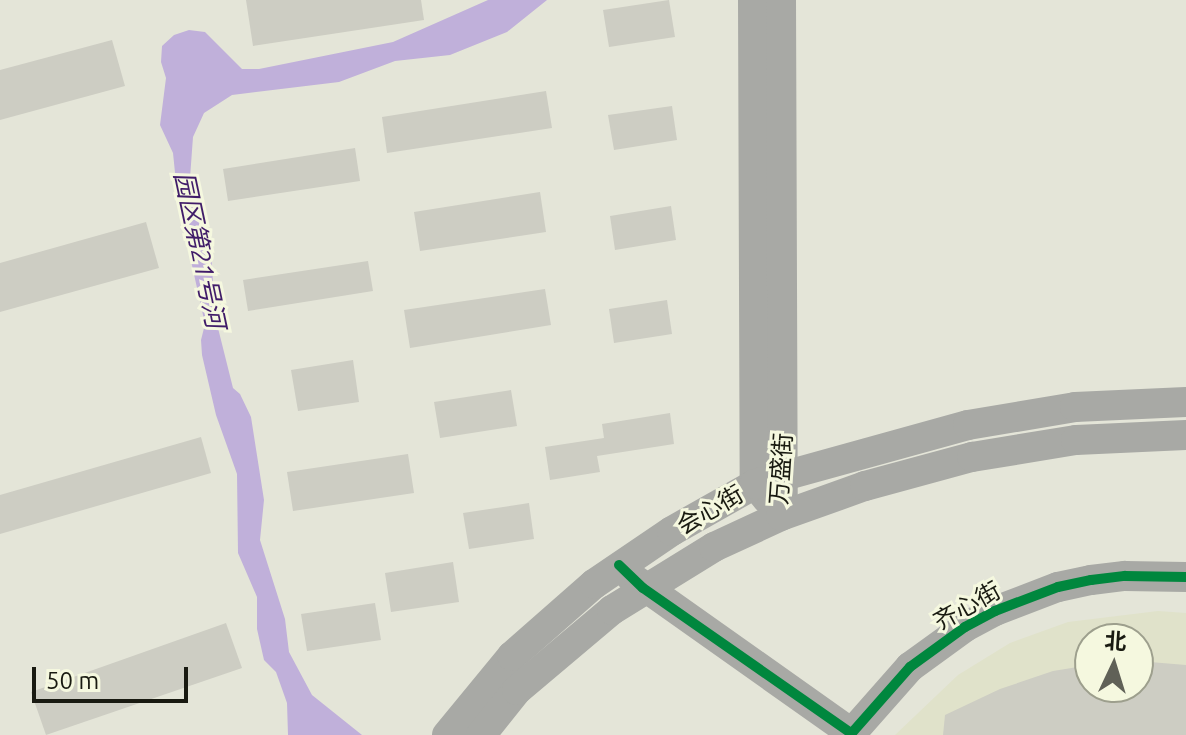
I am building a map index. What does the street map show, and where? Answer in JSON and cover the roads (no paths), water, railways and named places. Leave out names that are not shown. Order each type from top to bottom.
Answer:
[{"type":"main road","name":"万盛街","points":[[753,0],[755,484],[781,516]]},
{"type":"main road","name":"万盛街","points":[[781,0],[784,477],[781,516]]},
{"type":"main road","name":"会心街","points":[[447,735],[512,656],[619,565],[755,484],[921,436],[996,419],[1075,407],[1186,402]]},
{"type":"main road","name":"会心街","points":[[481,735],[517,690],[557,654],[643,588],[714,547],[781,516],[865,486],[972,457],[1076,440],[1186,435]]},
{"type":"main road","points":[[619,565],[643,588],[850,734]]},
{"type":"main road","name":"齐心街","points":[[850,734],[910,667],[965,627],[995,611],[1058,587],[1091,580],[1186,577]]},
{"type":"water","name":"园区第21号河","points":[[488,0],[547,0],[507,32],[450,55],[395,61],[339,82],[232,95],[204,113],[193,137],[190,178],[199,219],[211,250],[215,316],[233,388],[240,394],[251,417],[264,500],[260,540],[285,619],[289,652],[312,695],[362,735],[288,735],[287,703],[276,672],[264,660],[257,629],[257,597],[238,553],[237,474],[216,415],[202,355],[201,340],[205,324],[178,202],[173,153],[160,125],[166,78],[161,62],[162,46],[174,35],[189,30],[205,32],[242,69],[259,69],[393,42]]}]
